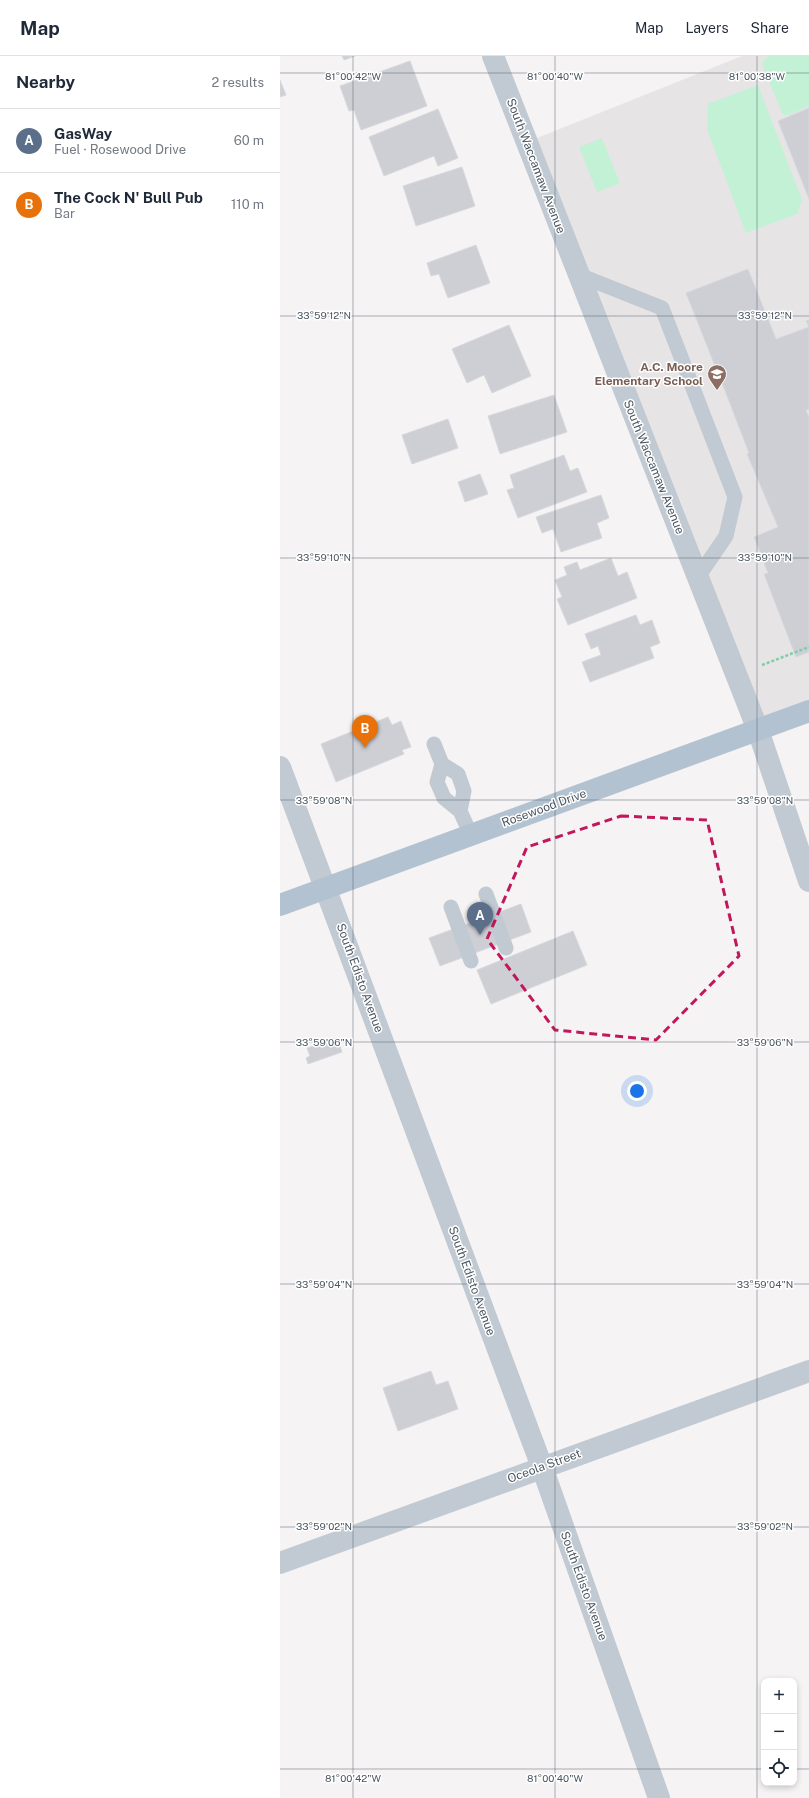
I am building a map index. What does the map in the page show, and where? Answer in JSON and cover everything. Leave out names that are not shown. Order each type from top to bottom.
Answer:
[{"type":"main road","name":"Rosewood Drive","points":[[280,905],[809,711]]},
{"type":"street","name":"South Waccamaw Avenue","points":[[493,56],[758,730],[809,881]]},
{"type":"street","name":"South Edisto Avenue","points":[[280,767],[542,1467],[659,1798]]},
{"type":"street","name":"Oceola Street","points":[[280,1563],[809,1371]]},
{"type":"lane","points":[[579,275],[662,308],[735,497],[726,536],[698,578]]},
{"type":"lane","points":[[434,744],[442,764],[458,774],[464,791],[460,811]]},
{"type":"lane","points":[[442,764],[437,782],[444,798],[460,811],[471,835]]},
{"type":"lane","points":[[486,894],[506,948]]},
{"type":"lane","points":[[451,907],[471,961]]},
{"type":"path","points":[[762,665],[809,647]]},
{"type":"highlighted area","points":[[621,816],[707,820],[739,956],[656,1040],[555,1030],[487,939],[527,847]]},
{"type":"shaded area","name":"A.C. Moore Elementary School","points":[[742,56],[809,56],[809,711],[758,730],[527,142]]},
{"type":"green space","points":[[769,56],[809,56],[809,106],[788,115],[784,115],[782,113],[762,62]]},
{"type":"green space","points":[[758,85],[802,200],[797,214],[746,233],[707,129],[708,104]]},
{"type":"green space","points":[[602,138],[620,183],[597,192],[579,147]]},
{"type":"building","points":[[342,56],[355,56],[344,60]]},
{"type":"building","points":[[410,61],[427,106],[361,130],[354,110],[349,111],[340,86]]},
{"type":"building","points":[[280,80],[286,95],[280,97]]},
{"type":"building","points":[[809,108],[809,199],[778,121]]},
{"type":"building","points":[[438,109],[458,158],[438,166],[434,156],[384,176],[369,137]]},
{"type":"building","points":[[462,167],[475,206],[416,226],[403,186]]},
{"type":"building","points":[[476,245],[490,283],[448,298],[439,274],[431,276],[427,263]]},
{"type":"building","points":[[748,269],[776,339],[809,327],[809,409],[806,410],[809,418],[809,652],[796,657],[764,574],[768,573],[754,537],[778,527],[747,454],[749,453],[722,383],[720,384],[713,366],[715,366],[686,293]]},
{"type":"building","points":[[809,320],[809,327],[806,321]]},
{"type":"building","points":[[509,325],[531,376],[492,393],[484,375],[467,383],[452,349]]},
{"type":"building","points":[[554,395],[567,432],[500,454],[488,416]]},
{"type":"building","points":[[448,419],[458,448],[412,464],[402,435]]},
{"type":"building","points":[[564,455],[570,471],[578,468],[587,492],[518,518],[507,490],[514,488],[510,475]]},
{"type":"building","points":[[480,474],[488,494],[465,502],[458,482]]},
{"type":"building","points":[[601,495],[609,518],[597,523],[602,538],[561,552],[553,529],[542,533],[536,517]]},
{"type":"building","points":[[611,558],[618,576],[627,572],[637,598],[568,625],[557,599],[562,597],[555,580],[567,575],[564,567],[577,562],[580,570]]},
{"type":"building","points":[[636,615],[640,625],[652,620],[660,643],[650,647],[654,658],[590,682],[582,662],[601,655],[598,646],[591,649],[585,634]]},
{"type":"building","points":[[388,717],[392,725],[401,721],[411,747],[402,750],[404,754],[336,782],[321,744]]},
{"type":"building","points":[[521,904],[531,932],[440,966],[429,938]]},
{"type":"building","points":[[573,931],[587,965],[491,1004],[477,970]]},
{"type":"building","points":[[337,1038],[342,1052],[308,1064],[306,1058],[310,1056],[307,1048]]},
{"type":"building","points":[[431,1371],[436,1385],[448,1381],[458,1409],[398,1431],[383,1388]]},
{"type":"place","name":"A.C. Moore Elementary School","points":[[717,391]]},
{"type":"place","name":"The Cock N' Bull Pub","points":[[365,748]]},
{"type":"place","name":"GasWay","points":[[480,935]]}]
